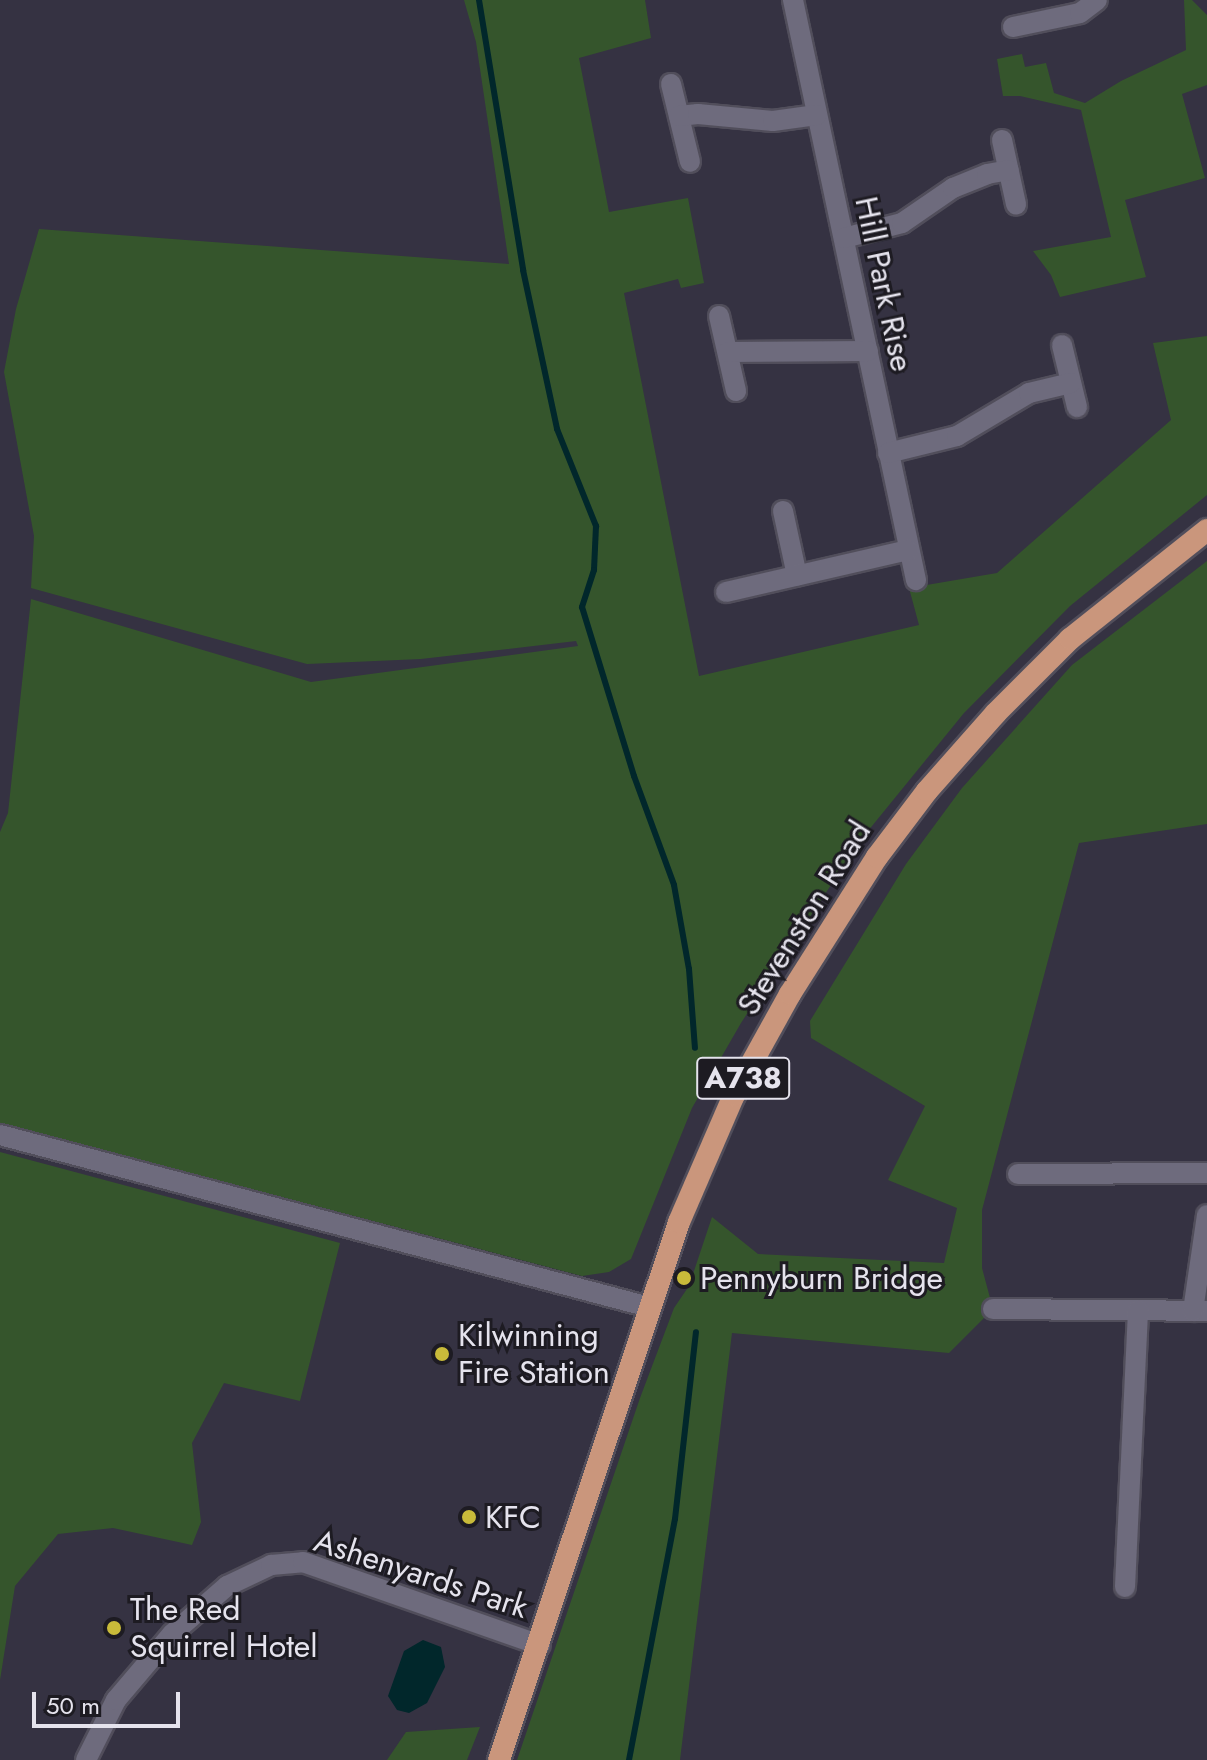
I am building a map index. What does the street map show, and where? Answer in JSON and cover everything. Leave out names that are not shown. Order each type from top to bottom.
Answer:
[{"type":"highway","name":"Stevenston Road","points":[[499,1760],[679,1222],[734,1095],[790,994],[877,857],[927,791],[996,713],[1070,639],[1207,530]]},
{"type":"street","name":"Hill Park Rise","points":[[793,0],[916,580]]},
{"type":"street","points":[[1013,27],[1080,13],[1097,0]]},
{"type":"street","points":[[671,84],[690,162]]},
{"type":"street","points":[[679,116],[698,114],[773,121],[817,115]]},
{"type":"street","points":[[1002,140],[1016,204]]},
{"type":"street","points":[[844,238],[902,223],[953,188],[987,174],[1009,170]]},
{"type":"street","points":[[719,316],[736,391]]},
{"type":"street","points":[[1062,345],[1077,407]]},
{"type":"street","points":[[728,352],[868,351]]},
{"type":"street","points":[[888,453],[957,436],[1029,393],[1071,383]]},
{"type":"street","points":[[783,511],[797,576]]},
{"type":"street","points":[[726,592],[908,550]]},
{"type":"street","points":[[0,1135],[377,1238],[649,1307]]},
{"type":"street","points":[[1018,1174],[1207,1173]]},
{"type":"street","points":[[993,1309],[1200,1311],[1207,1215]]},
{"type":"street","points":[[1125,1587],[1138,1310]]},
{"type":"street","name":"Ashenyards Park","points":[[86,1760],[116,1700],[172,1634],[227,1586],[271,1565],[303,1562],[540,1645]]},
{"type":"green space","points":[[464,0],[645,0],[651,38],[579,58],[609,212],[688,198],[704,283],[681,288],[678,279],[624,293],[699,676],[919,625],[909,588],[997,573],[1171,420],[1153,343],[1207,336],[1207,495],[1070,606],[964,713],[859,842],[741,1023],[692,1108],[631,1259],[609,1272],[582,1276],[0,1123],[0,832],[8,813],[31,599],[311,682],[578,646],[576,641],[421,659],[307,664],[31,588],[34,536],[4,372],[16,309],[39,229],[509,264],[476,42]]},
{"type":"green space","points":[[1184,0],[1192,0],[1207,15],[1207,85],[1182,94],[1205,178],[1125,200],[1146,277],[1060,297],[1051,275],[1033,251],[1111,237],[1081,110],[1020,96],[1003,96],[997,59],[1022,54],[1025,67],[1046,63],[1054,93],[1085,103],[1121,81],[1186,50]]},
{"type":"green space","points":[[1207,561],[1207,824],[1079,843],[982,1210],[982,1268],[993,1309],[949,1353],[732,1333],[680,1760],[517,1760],[640,1398],[674,1308],[689,1286],[712,1217],[758,1254],[944,1263],[957,1208],[888,1180],[925,1106],[811,1038],[810,1021],[906,864],[962,788],[1072,665]]},
{"type":"green space","points":[[0,1152],[340,1243],[300,1401],[224,1383],[192,1443],[201,1522],[192,1545],[113,1528],[58,1534],[15,1586],[0,1680]]},
{"type":"green space","points":[[480,1727],[467,1760],[387,1760],[406,1732]]},
{"type":"shaded area","points":[[423,1640],[441,1647],[445,1667],[427,1703],[409,1713],[397,1710],[388,1696],[404,1651]]},
{"type":"waterway","points":[[479,0],[523,270],[557,429],[596,526],[594,570],[582,607],[634,776],[674,885],[689,969],[695,1048]]},
{"type":"waterway","points":[[629,1760],[675,1519],[696,1332]]},
{"type":"place","name":"Pennyburn Bridge","points":[[684,1278]]},
{"type":"place","name":"Kilwinning Fire Station","points":[[442,1354]]},
{"type":"place","name":"KFC","points":[[469,1517]]},
{"type":"place","name":"The Red Squirrel Hotel","points":[[114,1628]]}]
